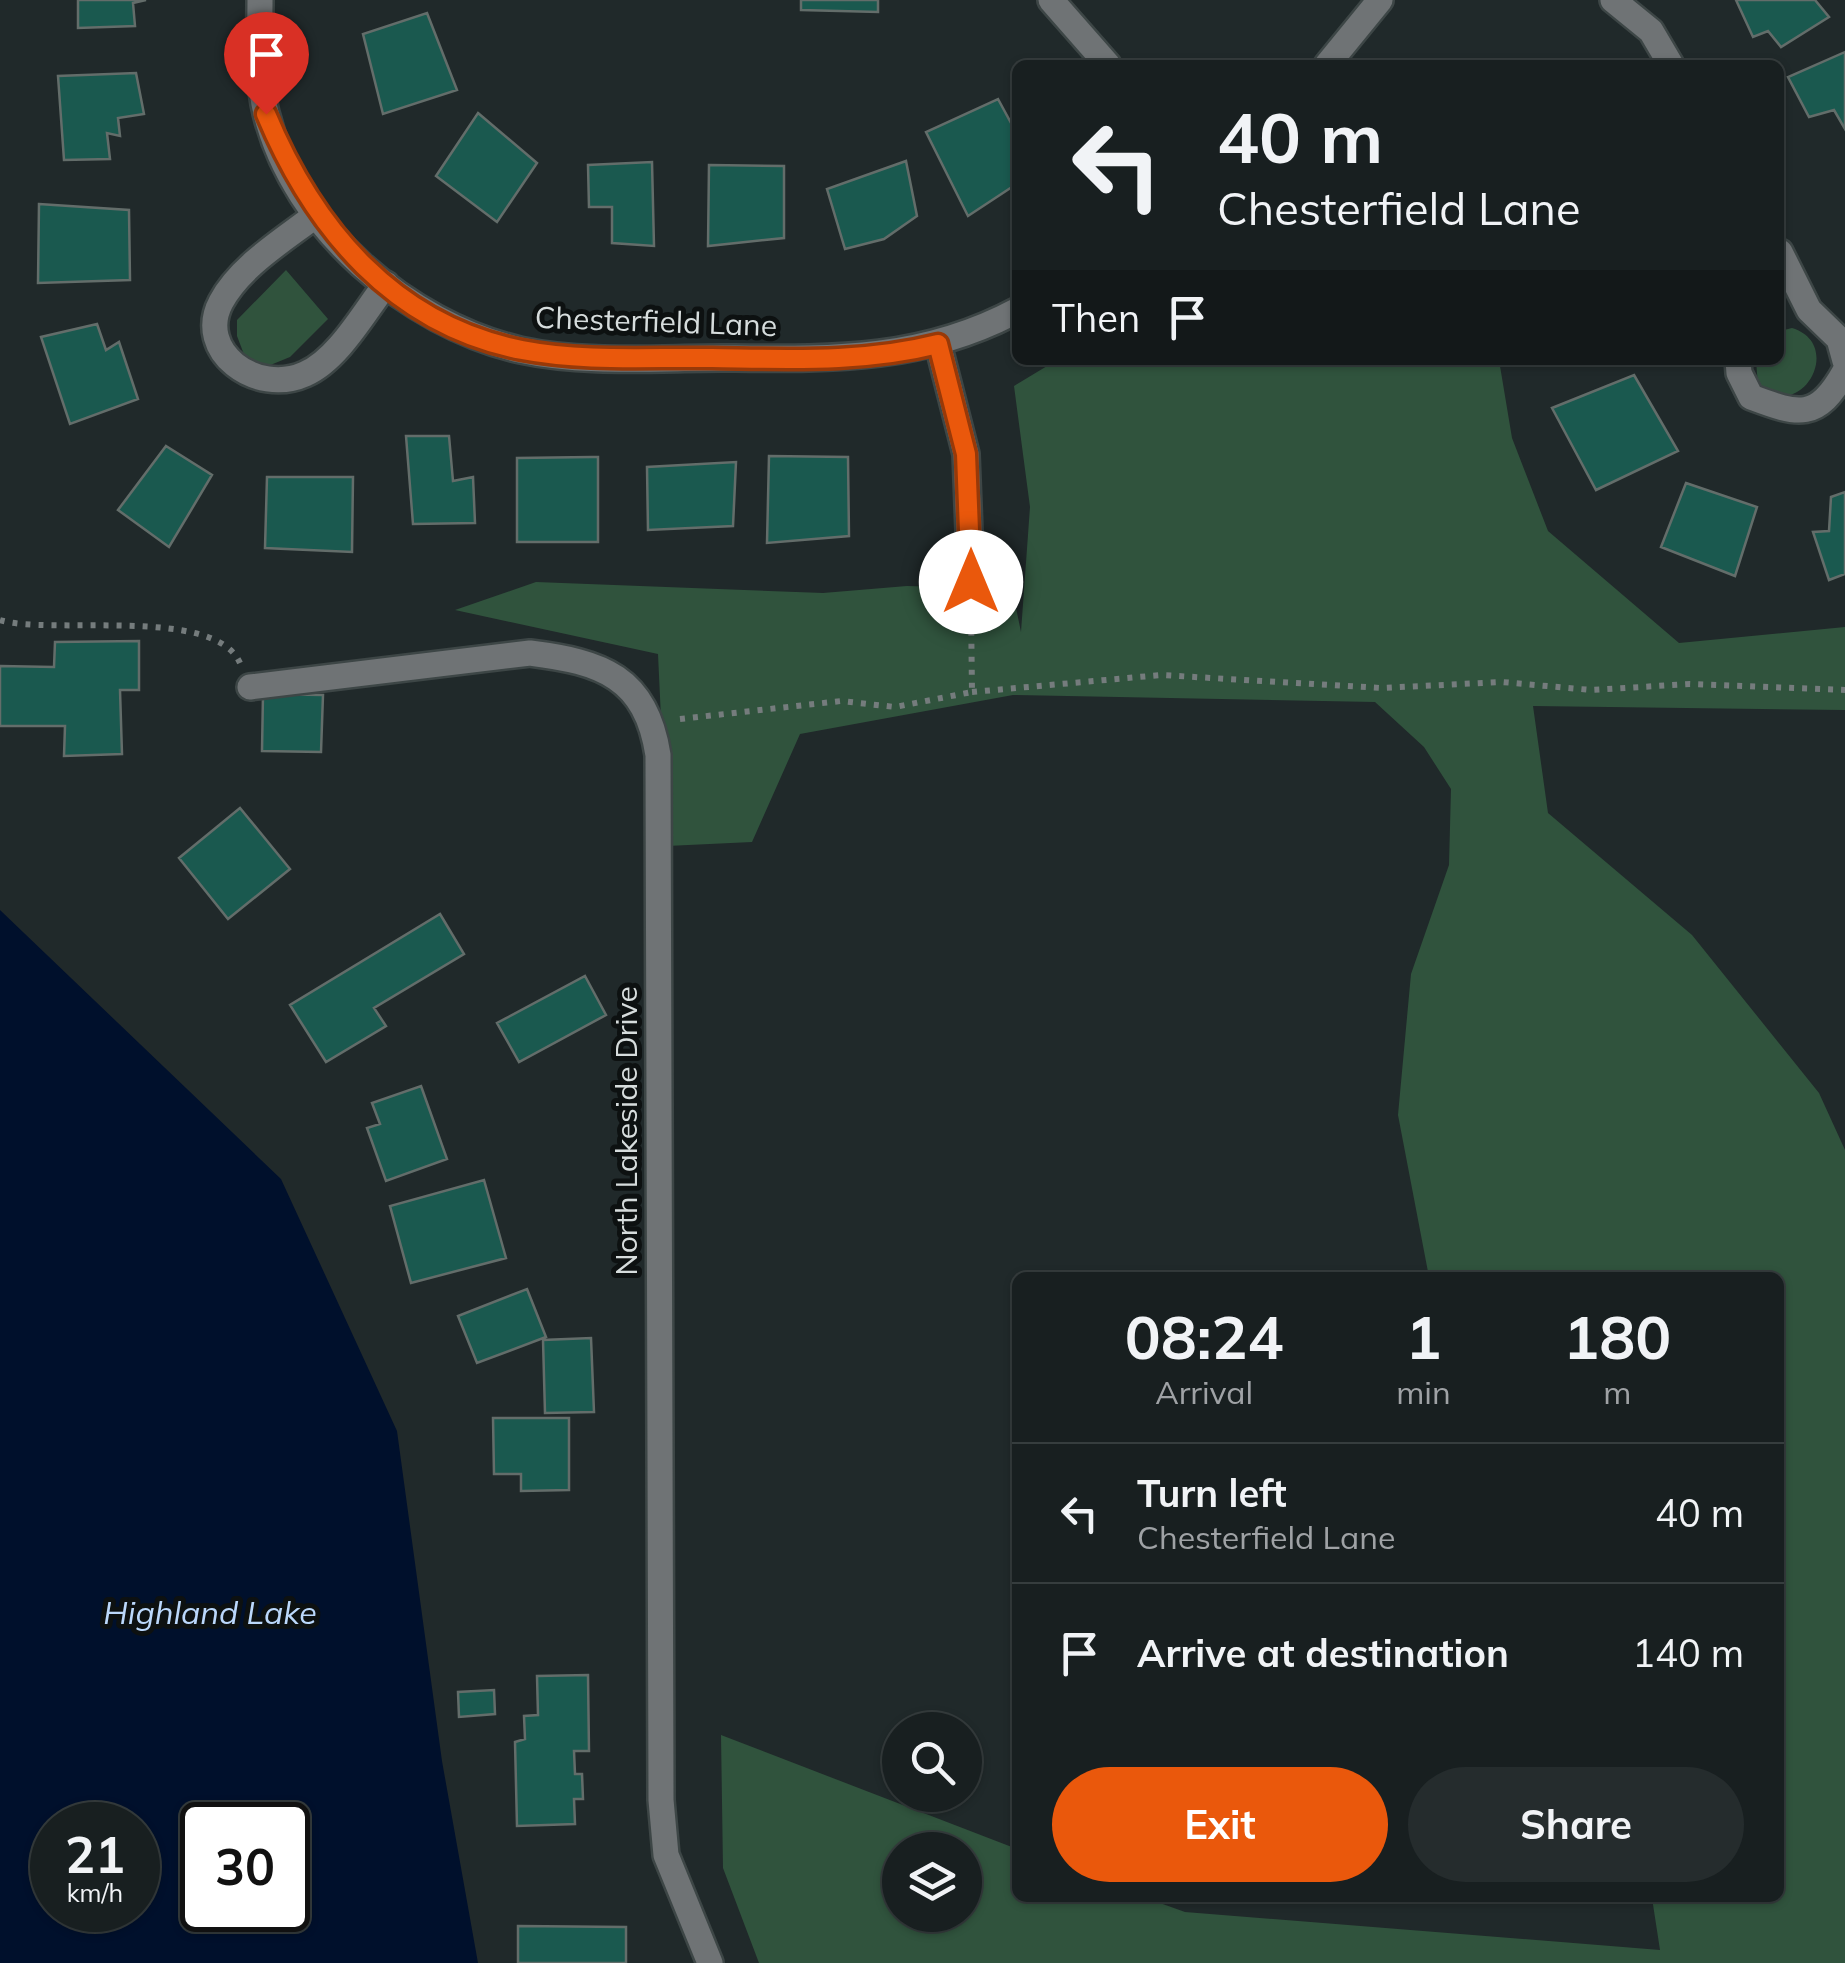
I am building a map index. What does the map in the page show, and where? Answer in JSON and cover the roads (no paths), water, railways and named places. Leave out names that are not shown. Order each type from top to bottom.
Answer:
[{"type":"street","name":"Chesterfield Lane","points":[[260,0],[266,114],[289,170],[316,214],[356,259],[386,284],[452,327],[520,350],[566,356],[826,359],[898,354],[938,344],[1012,313]]},
{"type":"street","points":[[1052,0],[1104,60]]},
{"type":"street","points":[[1331,60],[1380,0]]},
{"type":"street","points":[[1613,0],[1652,31],[1669,60]]},
{"type":"street","points":[[316,214],[248,270],[220,303],[216,329],[225,354],[246,376],[272,381],[307,374],[326,358],[386,284]]},
{"type":"street","points":[[1784,262],[1808,310],[1840,338],[1845,361]]},
{"type":"street","points":[[938,344],[966,454],[971,582]]},
{"type":"street","points":[[1738,365],[1751,396],[1783,410],[1808,411],[1832,395],[1845,371]]},
{"type":"street","name":"North Lakeside Drive","points":[[250,687],[530,653],[600,668],[640,699],[652,723],[658,755],[662,1800],[666,1855],[710,1963]]},
{"type":"water","name":"Highland Lake","points":[[0,910],[281,1179],[397,1431],[442,1761],[478,1963],[0,1963]]}]
